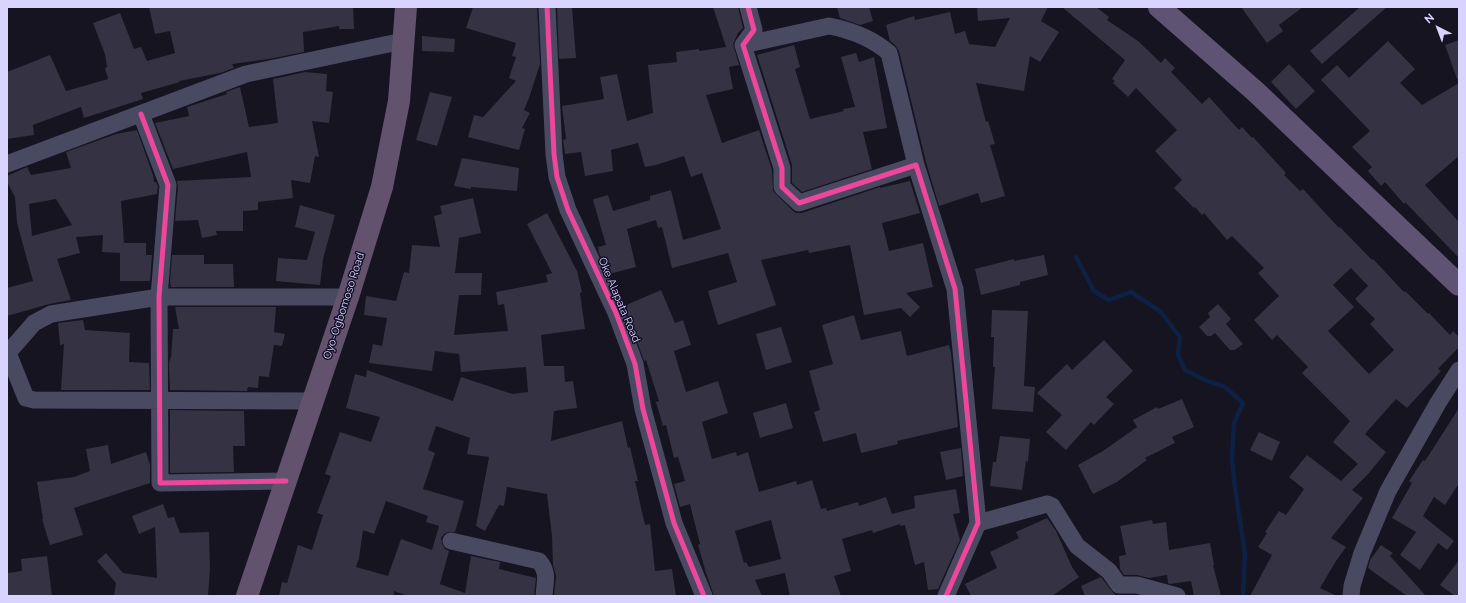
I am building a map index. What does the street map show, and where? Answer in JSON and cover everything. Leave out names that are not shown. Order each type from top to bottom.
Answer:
[{"type":"highway","name":"Oyo-Ogbomoso Road","points":[[247,596],[348,297],[382,187],[399,101],[406,7]]},
{"type":"main road","points":[[1159,7],[1256,92],[1459,285]]},
{"type":"street","name":"Oke Alapata Road","points":[[547,7],[556,177],[568,210],[616,313],[635,364],[643,409],[674,523],[704,596]]},
{"type":"street","points":[[743,45],[754,30],[748,7]]},
{"type":"street","points":[[743,45],[829,26],[840,28],[879,45],[889,53],[916,165],[955,289],[978,523],[946,596]]},
{"type":"street","points":[[7,164],[246,74],[403,41]]},
{"type":"street","points":[[743,45],[782,168],[782,187],[799,203],[916,165]]},
{"type":"street","points":[[141,114],[168,185],[159,297],[160,483],[286,481]]},
{"type":"street","points":[[313,401],[34,400],[26,398],[8,354],[34,323],[51,314],[159,297],[348,297]]},
{"type":"street","points":[[1351,596],[1352,586],[1362,553],[1388,491],[1438,403],[1459,370]]},
{"type":"street","points":[[978,523],[1047,504],[1052,506],[1077,546],[1109,570],[1119,584],[1137,585],[1177,596]]},
{"type":"street","points":[[451,541],[539,561],[545,568],[546,579],[544,596]]},
{"type":"building","points":[[149,7],[353,7],[354,29],[339,29],[339,26],[303,32],[304,52],[232,64],[234,68],[220,73],[179,81],[180,82],[141,93],[143,99],[84,118],[81,107],[33,125],[34,135],[7,139],[7,72],[50,55],[66,91],[108,79],[105,68],[107,67],[105,54],[93,23],[120,13],[134,49],[141,47],[147,61],[175,53],[170,31],[155,34]]},
{"type":"building","points":[[473,7],[537,7],[540,64],[524,110],[530,113],[522,128],[525,129],[519,150],[468,137],[474,115],[483,117],[516,81],[509,78],[516,57],[512,56],[516,43],[466,28]]},
{"type":"building","points":[[557,7],[572,7],[576,58],[559,59]]},
{"type":"building","points":[[713,7],[738,7],[743,28],[738,33],[733,44],[739,65],[729,67],[733,89],[706,95],[722,143],[759,130],[772,170],[773,191],[792,210],[796,213],[802,213],[880,187],[910,181],[920,213],[882,223],[889,251],[923,243],[933,287],[906,293],[920,307],[910,317],[901,308],[864,315],[850,245],[809,253],[808,250],[761,260],[776,305],[718,325],[708,291],[737,282],[728,253],[672,268],[662,227],[658,228],[656,220],[627,229],[636,267],[609,274],[599,253],[598,247],[606,245],[593,200],[594,199],[608,195],[613,211],[650,200],[650,196],[671,190],[683,240],[721,229],[702,173],[691,177],[684,156],[645,167],[638,143],[611,150],[613,171],[585,176],[581,152],[565,154],[563,140],[566,139],[562,106],[604,99],[600,77],[617,74],[627,121],[653,113],[648,65],[677,62],[676,52],[699,49],[699,51],[726,47]]},
{"type":"building","points":[[837,7],[869,7],[873,21],[860,25],[840,18]]},
{"type":"building","points":[[977,7],[1048,7],[1041,21],[1059,32],[1040,62],[1030,56],[1024,91],[976,83],[986,122],[988,121],[995,144],[990,145],[1005,196],[981,203],[978,193],[939,206],[926,162],[899,51],[890,41],[886,25],[914,16],[915,20],[950,12],[955,34],[965,31],[969,44],[995,47],[1010,18],[978,21]]},
{"type":"building","points":[[1062,7],[1096,7],[1109,17],[1107,20],[1138,41],[1161,63],[1165,58],[1175,68],[1171,72],[1202,104],[1209,97],[1239,130],[1242,127],[1252,138],[1253,137],[1286,173],[1284,175],[1300,191],[1303,189],[1339,228],[1340,227],[1372,260],[1373,259],[1404,292],[1405,291],[1428,314],[1429,313],[1450,335],[1453,331],[1459,337],[1459,347],[1438,369],[1441,371],[1407,408],[1396,399],[1365,434],[1386,452],[1369,473],[1352,490],[1363,498],[1331,538],[1346,547],[1320,588],[1337,596],[1250,596],[1272,555],[1258,547],[1267,533],[1265,532],[1279,511],[1286,515],[1304,489],[1289,477],[1307,455],[1341,481],[1358,464],[1333,442],[1350,421],[1302,373],[1308,367],[1277,335],[1272,340],[1254,320],[1279,296],[1258,273],[1264,268],[1232,236],[1227,240],[1204,213],[1202,215],[1174,188],[1182,180],[1155,151],[1177,130],[1136,88],[1128,97],[1113,83],[1115,81],[1112,79],[1125,60]],"holes":[[[1351,268],[1368,286],[1355,299],[1375,319],[1370,324],[1394,350],[1369,374],[1328,331],[1354,307],[1333,285]]]},
{"type":"building","points":[[1241,7],[1303,7],[1279,25],[1283,31],[1267,43]]},
{"type":"building","points":[[1360,7],[1387,7],[1322,64],[1310,51]]},
{"type":"building","points":[[422,36],[455,39],[454,52],[422,51]]},
{"type":"building","points":[[1459,40],[1459,79],[1457,79],[1445,45]]},
{"type":"building","points":[[1388,41],[1415,69],[1400,83],[1422,105],[1459,83],[1459,156],[1425,185],[1459,222],[1459,258],[1405,202],[1404,204],[1385,182],[1381,186],[1368,171],[1372,167],[1352,147],[1370,131],[1321,80],[1337,65],[1349,78]]},
{"type":"building","points":[[794,45],[800,67],[795,69],[810,119],[855,107],[841,57],[856,53],[859,62],[874,57],[887,128],[863,132],[872,169],[802,192],[792,183],[792,165],[757,55]]},
{"type":"building","points":[[1289,64],[1315,91],[1296,109],[1271,82]]},
{"type":"building","points":[[305,72],[327,74],[326,91],[333,92],[329,123],[312,121],[319,157],[315,156],[310,183],[291,180],[293,198],[258,202],[258,210],[243,211],[243,231],[216,231],[217,235],[202,238],[198,220],[175,221],[178,186],[177,181],[251,177],[247,152],[173,169],[155,123],[189,116],[187,107],[227,94],[226,92],[240,87],[249,127],[278,123],[273,79]]},
{"type":"building","points":[[430,92],[452,97],[437,146],[416,140]]},
{"type":"building","points":[[137,130],[153,175],[154,182],[156,182],[158,186],[157,194],[121,201],[124,243],[146,243],[146,255],[152,255],[150,281],[120,281],[120,253],[102,252],[103,235],[76,237],[80,253],[57,259],[71,300],[49,304],[7,316],[7,288],[33,281],[17,223],[15,197],[7,182],[7,176],[27,167],[31,175],[71,168],[66,152],[116,134]],"holes":[[[56,199],[72,225],[32,236],[29,204]]]},
{"type":"building","points":[[462,158],[519,168],[517,191],[471,187],[471,189],[454,186]]},
{"type":"building","points":[[473,198],[481,233],[459,238],[455,273],[482,273],[481,295],[459,295],[454,335],[508,331],[504,304],[498,305],[496,292],[548,282],[546,275],[552,273],[527,224],[547,213],[577,271],[582,292],[580,293],[585,329],[541,335],[544,366],[564,366],[565,382],[573,381],[577,408],[554,411],[551,441],[622,421],[638,481],[635,481],[645,525],[650,524],[655,571],[672,569],[676,596],[554,596],[556,576],[553,565],[552,536],[547,494],[507,487],[504,506],[499,505],[485,531],[476,526],[489,457],[467,454],[470,438],[436,426],[428,450],[435,453],[423,489],[464,501],[455,532],[448,532],[441,538],[445,549],[449,551],[440,584],[465,593],[471,556],[500,562],[499,569],[536,578],[534,596],[408,596],[394,591],[394,596],[279,596],[282,582],[287,583],[298,545],[312,550],[323,515],[317,513],[331,476],[325,474],[340,432],[371,442],[380,417],[346,408],[355,374],[366,377],[367,370],[453,401],[461,377],[512,394],[528,392],[526,367],[461,372],[459,354],[435,351],[432,371],[369,363],[373,344],[382,346],[387,318],[364,315],[366,296],[396,301],[404,272],[409,273],[412,245],[440,247],[434,216],[442,214],[440,206]],"holes":[[[386,501],[428,516],[426,522],[439,526],[432,550],[401,539],[388,576],[356,567],[359,558],[363,530],[374,534]]]},
{"type":"building","points":[[300,205],[335,215],[323,259],[320,285],[276,281],[278,258],[307,260],[315,232],[295,227]]},
{"type":"building","points":[[172,255],[204,255],[204,264],[233,264],[234,287],[171,287]]},
{"type":"building","points":[[1044,255],[1048,275],[1020,282],[1020,285],[981,295],[975,269],[1014,259],[1014,261]]},
{"type":"building","points":[[661,290],[675,323],[683,320],[691,345],[674,351],[686,392],[718,381],[728,413],[702,422],[712,459],[736,452],[737,456],[748,452],[759,492],[796,481],[797,485],[812,480],[821,509],[826,508],[827,511],[858,502],[859,506],[886,497],[892,514],[915,508],[914,496],[956,489],[960,513],[953,514],[960,540],[938,589],[928,590],[924,562],[915,565],[905,525],[900,526],[900,524],[873,533],[872,530],[842,539],[851,571],[834,576],[841,596],[790,596],[785,573],[755,580],[762,596],[714,596],[698,545],[700,544],[690,504],[680,507],[674,484],[685,481],[678,457],[674,458],[666,425],[663,426],[656,402],[659,401],[646,360],[644,361],[624,306]],"holes":[[[771,520],[781,559],[749,567],[746,562],[744,563],[735,531]]]},
{"type":"building","points":[[1218,304],[1231,319],[1226,324],[1243,344],[1235,350],[1230,350],[1215,333],[1211,336],[1207,336],[1199,327],[1210,317],[1208,313]]},
{"type":"building","points":[[175,307],[276,307],[274,332],[285,334],[282,346],[274,345],[269,377],[259,376],[258,388],[248,387],[247,391],[170,390],[169,363],[171,357],[173,329],[179,329]]},
{"type":"building","points":[[992,310],[1028,311],[1024,386],[1035,387],[1033,412],[992,409],[995,367],[993,367],[994,337],[991,337]]},
{"type":"building","points":[[854,315],[861,340],[901,331],[907,356],[949,345],[958,427],[897,441],[898,444],[861,453],[856,433],[823,442],[814,412],[820,410],[809,371],[833,364],[822,325]]},
{"type":"building","points":[[83,320],[85,330],[130,333],[129,362],[149,363],[150,390],[61,390],[64,344],[60,345],[58,323]]},
{"type":"building","points":[[781,327],[792,362],[766,370],[756,334]]},
{"type":"building","points":[[1104,340],[1133,371],[1106,397],[1114,404],[1094,425],[1091,422],[1066,450],[1046,432],[1062,415],[1037,393],[1067,364],[1072,370]]},
{"type":"building","points":[[1182,399],[1194,427],[1172,437],[1175,443],[1145,458],[1147,460],[1117,482],[1093,494],[1078,465],[1103,451],[1137,427],[1133,420],[1157,407],[1158,409]]},
{"type":"building","points":[[786,403],[793,428],[760,438],[753,413]]},
{"type":"building","points":[[1459,408],[1459,483],[1445,505],[1434,497],[1423,516],[1454,541],[1447,550],[1438,543],[1420,570],[1400,555],[1416,532],[1392,518],[1412,483],[1409,481],[1423,460],[1425,461]]},
{"type":"building","points":[[170,410],[244,411],[245,446],[233,446],[234,472],[170,473]]},
{"type":"building","points":[[1259,432],[1280,442],[1272,461],[1250,450]]},
{"type":"building","points":[[1000,436],[1030,439],[1028,462],[1026,461],[1022,490],[990,486],[993,462],[996,462]]},
{"type":"building","points":[[108,445],[111,464],[146,452],[150,465],[150,483],[74,508],[83,535],[50,545],[42,519],[37,482],[74,477],[90,471],[86,449]]},
{"type":"building","points":[[961,448],[963,476],[946,480],[940,452]]},
{"type":"building","points":[[163,504],[168,518],[174,517],[180,533],[209,532],[210,569],[208,596],[114,596],[116,583],[97,561],[106,553],[123,573],[157,578],[155,527],[139,534],[132,516]]},
{"type":"building","points":[[1047,518],[1056,531],[1072,567],[1079,577],[1052,596],[971,596],[965,584],[997,568],[990,552],[1019,538],[1016,532]]},
{"type":"building","points":[[1152,520],[1153,524],[1166,522],[1169,550],[1210,543],[1213,565],[1221,596],[1194,596],[1191,581],[1170,584],[1168,583],[1167,575],[1149,578],[1137,575],[1124,575],[1120,569],[1119,556],[1126,555],[1120,526]]},
{"type":"building","points":[[1381,545],[1393,553],[1390,556],[1426,596],[1407,596],[1368,568],[1370,560]]},
{"type":"building","points":[[47,556],[52,596],[7,596],[7,573],[22,571],[21,559]]},
{"type":"building","points":[[1459,560],[1459,596],[1455,596],[1440,585]]},
{"type":"building","points":[[1101,577],[1116,596],[1085,596],[1081,586]]},
{"type":"waterway","points":[[1076,257],[1094,291],[1109,300],[1131,292],[1160,311],[1180,337],[1178,355],[1185,370],[1205,380],[1225,387],[1243,403],[1234,423],[1232,458],[1245,554],[1243,596]]},
{"type":"cycle path","points":[[547,7],[554,154],[557,177],[568,210],[616,313],[635,364],[643,409],[674,523],[704,596]]},
{"type":"cycle path","points":[[748,7],[754,30],[743,45],[782,168],[782,187],[799,203],[916,165],[955,289],[978,523],[946,596]]},
{"type":"cycle path","points":[[141,114],[168,185],[159,297],[160,483],[286,481]]}]
